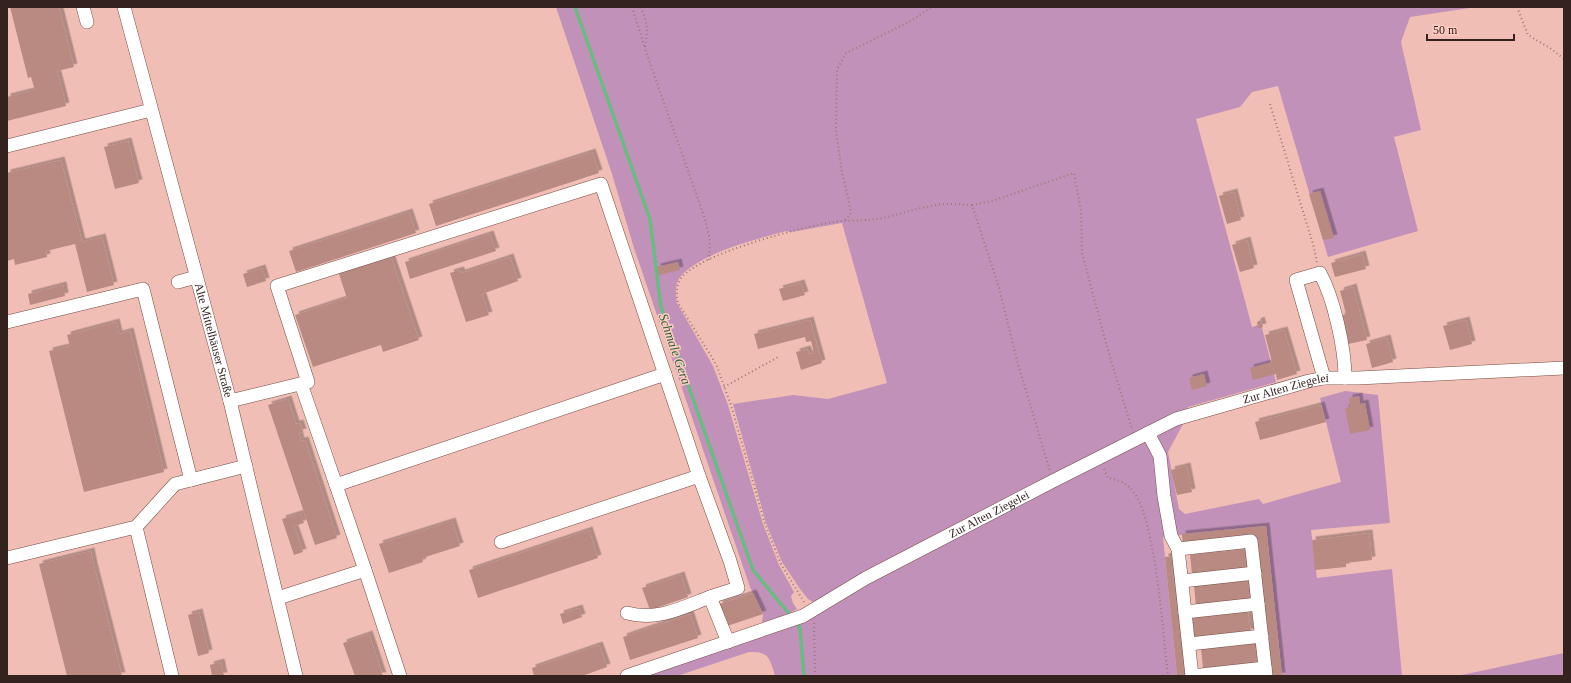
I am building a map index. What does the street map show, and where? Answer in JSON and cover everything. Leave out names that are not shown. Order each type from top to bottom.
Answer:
[{"type":"street","points":[[83,7],[87,22]]},
{"type":"street","name":"Alte Mittelhäuser Straße","points":[[124,7],[230,401],[296,676]]},
{"type":"street","points":[[7,146],[151,110]]},
{"type":"street","points":[[230,401],[308,382],[277,286],[602,184],[699,476],[730,561],[738,588],[661,615],[639,616],[627,613]]},
{"type":"street","points":[[1324,378],[1296,280],[1320,273],[1327,285],[1341,339],[1345,363],[1345,378]]},
{"type":"street","points":[[178,282],[196,277]]},
{"type":"street","points":[[7,322],[143,289],[191,480]]},
{"type":"street","name":"Zur Alten Ziegelei","points":[[627,676],[773,627],[806,614],[866,578],[1176,419],[1324,378],[1358,378],[1564,368]]},
{"type":"street","points":[[336,486],[665,374]]},
{"type":"street","points":[[300,384],[365,570],[400,676]]},
{"type":"street","points":[[1148,433],[1160,456],[1164,496],[1171,536],[1178,549],[1192,676],[1266,672],[1251,541],[1178,549]]},
{"type":"street","points":[[7,558],[136,527],[175,484],[246,466]]},
{"type":"street","points":[[501,542],[699,476]]},
{"type":"street","points":[[136,527],[172,676]]},
{"type":"street","points":[[278,598],[365,570]]},
{"type":"street","points":[[1182,581],[1255,573]]},
{"type":"street","points":[[710,597],[728,642]]},
{"type":"street","points":[[1185,612],[1258,604]]},
{"type":"street","points":[[1189,644],[1262,636]]},
{"type":"path","points":[[632,7],[645,49],[705,219],[710,240],[709,260]]},
{"type":"path","points":[[641,7],[648,33],[645,49]]},
{"type":"path","points":[[845,221],[851,213],[842,173],[836,131],[837,70],[846,53],[907,23],[932,7]]},
{"type":"path","points":[[1517,7],[1528,35],[1550,48],[1564,59]]},
{"type":"path","points":[[1270,104],[1313,244],[1320,273]]},
{"type":"path","points":[[815,676],[814,620],[806,614],[781,564],[765,524],[731,405],[716,364],[678,303],[676,294],[682,277],[709,260],[735,249],[782,234],[813,226],[845,221],[876,219],[902,214],[926,207],[949,204],[972,205],[992,201],[1074,173],[1081,211],[1082,253],[1107,347],[1136,439]]},
{"type":"path","points":[[972,205],[999,288],[1018,364],[1053,481]]},
{"type":"path","points":[[724,387],[780,356]]},
{"type":"path","points":[[1098,458],[1108,478],[1116,479],[1131,488],[1141,504],[1151,539],[1168,676]]},
{"type":"shaded area","points":[[556,7],[1476,7],[1410,17],[1401,42],[1421,130],[1394,137],[1418,231],[1328,257],[1278,86],[1252,92],[1240,107],[1196,119],[1252,327],[1261,324],[1276,382],[1188,407],[1183,424],[1168,452],[1179,509],[1185,514],[1259,499],[1263,504],[1341,482],[1320,398],[1345,391],[1378,395],[1390,523],[1311,530],[1317,578],[1392,569],[1402,676],[1282,676],[1266,526],[1163,537],[1177,676],[775,676],[768,657],[761,653],[749,652],[677,676],[646,676],[758,636],[789,627],[817,613],[813,602],[808,599],[800,589],[782,562],[766,523],[733,404],[793,395],[828,399],[887,383],[842,223],[791,232],[786,231],[730,248],[702,260],[690,268],[679,279],[676,289],[677,303],[713,366],[728,405],[763,524],[779,565],[794,592],[791,596],[797,609],[785,616],[762,623],[763,614],[750,587],[634,248],[612,174]]},
{"type":"shaded area","points":[[1564,653],[1564,676],[1457,676]]},
{"type":"building","points":[[10,7],[59,7],[74,67],[57,71],[66,106],[7,121],[7,97],[35,90],[31,77],[28,78]]},
{"type":"building","points":[[128,141],[139,183],[115,189],[104,147]]},
{"type":"building","points":[[592,152],[599,173],[436,226],[429,204]]},
{"type":"building","points":[[61,160],[82,242],[102,237],[114,285],[87,292],[75,244],[46,251],[47,257],[15,265],[14,259],[7,261],[7,173]]},
{"type":"building","points":[[1320,191],[1334,238],[1323,240],[1309,194]]},
{"type":"building","points":[[1234,192],[1241,220],[1227,224],[1219,196]]},
{"type":"building","points":[[409,212],[416,233],[296,272],[289,251]]},
{"type":"building","points":[[490,234],[496,251],[410,279],[405,262]]},
{"type":"building","points":[[1247,240],[1254,268],[1240,272],[1232,245]]},
{"type":"building","points":[[390,254],[419,340],[383,352],[381,345],[313,367],[295,315],[347,298],[338,271]]},
{"type":"building","points":[[1362,254],[1366,269],[1335,277],[1331,263]]},
{"type":"building","points":[[510,257],[518,281],[482,294],[489,315],[466,322],[450,273],[460,270],[462,273]]},
{"type":"building","points":[[678,262],[680,270],[659,275],[657,267]]},
{"type":"building","points":[[262,268],[266,281],[247,287],[243,274]]},
{"type":"building","points":[[801,283],[805,295],[783,301],[779,289]]},
{"type":"building","points":[[63,285],[65,296],[30,305],[28,294]]},
{"type":"building","points":[[1353,287],[1367,340],[1348,344],[1341,316],[1346,314],[1340,291]]},
{"type":"building","points":[[810,320],[822,363],[801,370],[796,352],[807,349],[809,354],[814,353],[811,341],[806,342],[805,337],[758,349],[754,334]]},
{"type":"building","points":[[1261,320],[1263,327],[1258,328],[1257,322]]},
{"type":"building","points":[[1466,320],[1472,344],[1450,350],[1443,326]]},
{"type":"building","points":[[116,322],[119,334],[130,331],[164,472],[84,492],[49,351],[70,346],[67,335]]},
{"type":"building","points":[[1284,330],[1297,374],[1277,380],[1276,374],[1253,380],[1250,368],[1272,362],[1265,335]]},
{"type":"building","points":[[1387,338],[1393,362],[1372,368],[1366,344]]},
{"type":"building","points":[[1204,374],[1207,386],[1192,390],[1189,378]]},
{"type":"building","points":[[1359,396],[1360,404],[1365,403],[1370,430],[1350,434],[1345,408],[1350,407],[1349,398]]},
{"type":"building","points":[[288,399],[296,424],[300,423],[303,432],[299,433],[301,441],[305,440],[337,538],[315,545],[268,405]]},
{"type":"building","points":[[1321,405],[1326,422],[1260,440],[1255,422]]},
{"type":"building","points":[[1187,466],[1192,492],[1177,495],[1171,470]]},
{"type":"building","points":[[301,513],[304,523],[294,526],[303,552],[294,555],[282,519]]},
{"type":"building","points":[[452,521],[460,546],[422,558],[423,562],[389,573],[379,544]]},
{"type":"building","points":[[1266,526],[1282,676],[1272,676],[1257,537],[1183,545],[1182,534]]},
{"type":"building","points":[[589,530],[598,558],[478,598],[469,570]]},
{"type":"building","points":[[1369,533],[1372,560],[1346,563],[1346,567],[1315,570],[1312,540]]},
{"type":"building","points":[[1247,549],[1249,568],[1192,574],[1190,555]]},
{"type":"building","points":[[91,551],[122,676],[67,676],[39,564]]},
{"type":"building","points":[[1174,556],[1187,676],[1177,676],[1165,557]]},
{"type":"building","points":[[681,575],[688,597],[650,610],[642,588]]},
{"type":"building","points":[[1251,580],[1253,599],[1196,605],[1194,586]]},
{"type":"building","points":[[753,593],[763,614],[727,626],[719,604]]},
{"type":"building","points":[[579,608],[582,617],[563,624],[560,614]]},
{"type":"building","points":[[199,612],[209,653],[198,656],[188,615]]},
{"type":"building","points":[[1248,612],[1251,632],[1194,637],[1192,618]]},
{"type":"building","points":[[690,614],[698,638],[630,660],[623,637]]},
{"type":"building","points":[[369,634],[383,676],[355,676],[343,643]]},
{"type":"building","points":[[1258,643],[1260,662],[1203,668],[1201,648]]},
{"type":"building","points":[[599,645],[607,667],[582,676],[534,676],[532,668]]},
{"type":"building","points":[[221,662],[224,676],[212,676],[210,665]]},
{"type":"waterway","name":"Schmale Gera","points":[[575,7],[650,219],[661,307],[753,570],[791,616]]},
{"type":"waterway","name":"Schmale Gera","points":[[795,621],[800,628],[804,676]]}]
